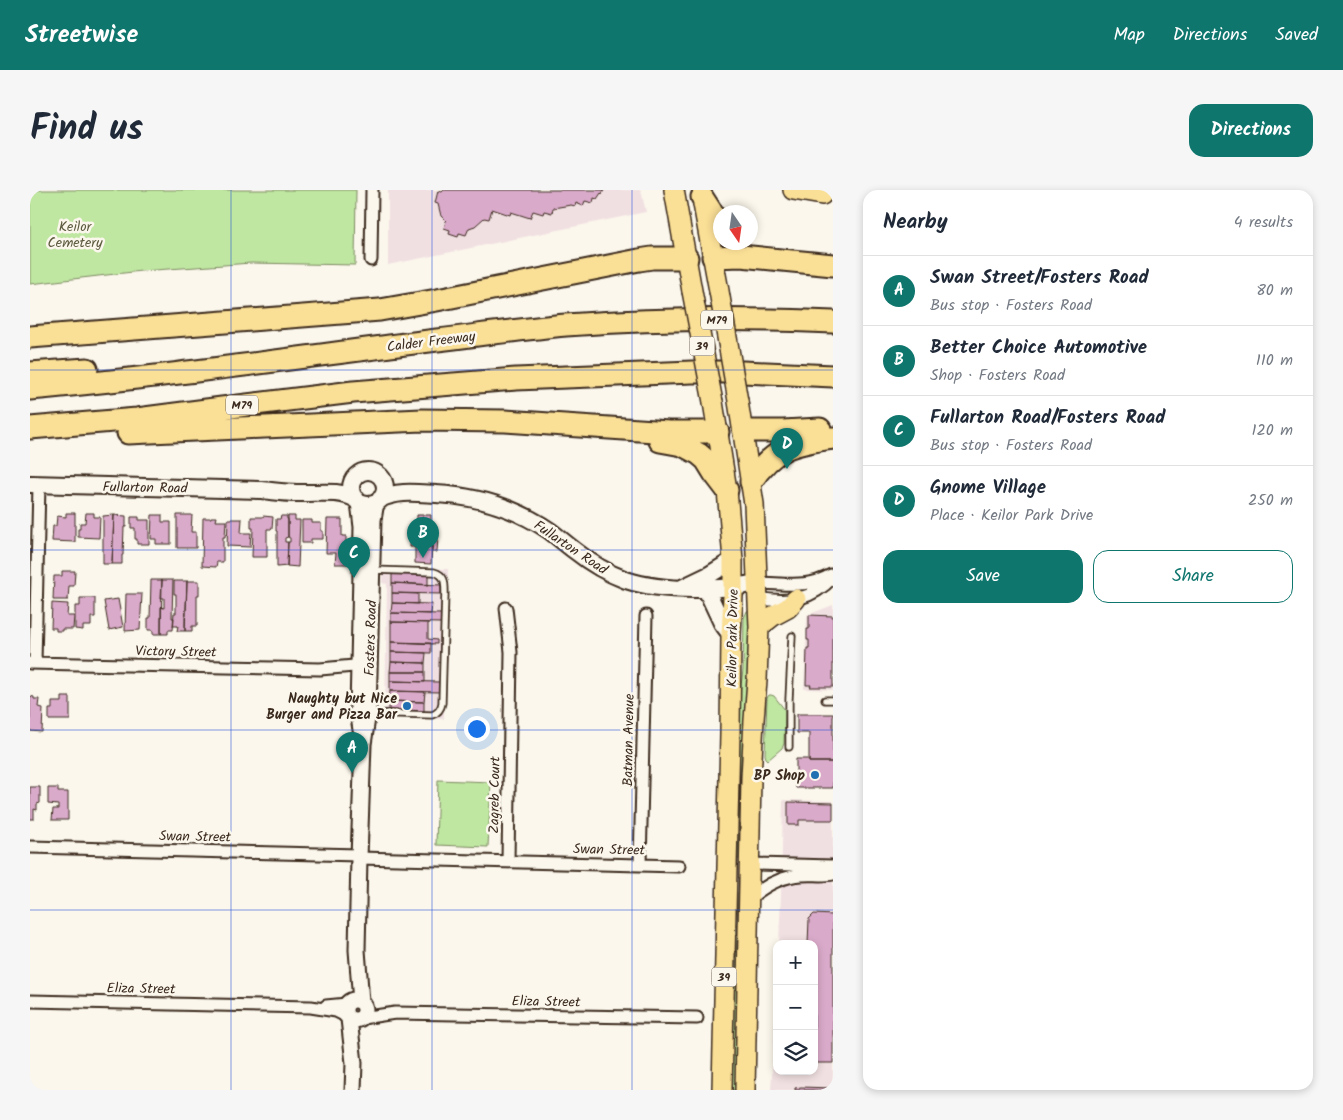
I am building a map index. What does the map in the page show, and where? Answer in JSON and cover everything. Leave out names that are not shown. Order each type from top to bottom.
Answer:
[{"type":"highway","points":[[704,192],[713,216]]},
{"type":"highway","points":[[758,250],[791,255],[826,264]]},
{"type":"highway","points":[[713,257],[741,256],[826,264]]},
{"type":"highway","points":[[30,337],[380,310],[639,260],[687,258]]},
{"type":"highway","name":"Calder Freeway","points":[[30,389],[137,378],[565,326],[725,320],[833,322]]},
{"type":"highway","points":[[30,373],[146,364],[477,328],[565,326]]},
{"type":"highway","name":"M79","points":[[30,428],[128,420],[343,393],[516,378],[692,372],[833,376]]},
{"type":"highway","points":[[30,434],[133,432],[414,420],[505,421],[676,432],[718,432]]},
{"type":"highway","points":[[564,425],[682,445],[706,460],[727,490]]},
{"type":"highway","points":[[744,431],[833,428]]},
{"type":"highway","points":[[751,482],[768,460],[786,448],[811,441],[833,438]]},
{"type":"main road","name":"Keilor Park Drive","points":[[674,190],[718,432],[727,490],[733,560],[723,590],[731,636],[722,1090]]},
{"type":"main road","points":[[793,190],[820,195]]},
{"type":"main road","name":"Keilor Park Drive","points":[[704,192],[713,257],[744,431],[755,522],[759,627],[752,778],[745,1090]]},
{"type":"main road","points":[[687,258],[713,257]]},
{"type":"main road","points":[[718,432],[744,431]]},
{"type":"main road","points":[[372,471],[381,476],[384,481],[385,491],[379,501],[368,504],[358,501],[351,489],[358,474],[372,471]]},
{"type":"main road","name":"Fullarton Road","points":[[261,490],[302,482],[329,483],[344,480],[358,474]]},
{"type":"main road","name":"Fullarton Road","points":[[381,476],[424,493]]},
{"type":"main road","name":"Fullarton Road","points":[[35,484],[261,490],[287,493],[339,493],[358,501]]},
{"type":"main road","name":"Fullarton Road","points":[[379,501],[398,493],[461,496],[499,505],[520,514],[539,524],[576,552],[610,573],[642,585],[680,589],[758,590]]},
{"type":"main road","points":[[680,589],[733,560]]},
{"type":"main road","points":[[723,590],[722,623],[731,636]]},
{"type":"main road","points":[[759,627],[773,616],[788,608],[796,599]]},
{"type":"main road","points":[[727,864],[750,864]]},
{"type":"street","points":[[371,260],[372,190]]},
{"type":"street","points":[[33,663],[35,484]]},
{"type":"street","name":"Fosters Road","points":[[358,501],[362,520],[367,570]]},
{"type":"street","name":"Fosters Road","points":[[363,744],[358,710],[367,570],[374,508],[379,501]]},
{"type":"street","points":[[758,590],[780,585],[815,582],[833,576]]},
{"type":"street","points":[[758,590],[778,601],[796,599],[808,596],[821,589],[833,576]]},
{"type":"street","name":"Zagreb Court","points":[[506,608],[511,652],[508,862]]},
{"type":"street","name":"Batman Avenue","points":[[640,865],[646,616]]},
{"type":"street","name":"Victory Street","points":[[33,663],[320,669],[347,674],[362,670]]},
{"type":"street","name":"Fosters Road","points":[[353,1090],[354,1063],[358,1046],[355,1011],[363,744],[368,713],[362,670]]},
{"type":"street","name":"Swan Street","points":[[30,847],[679,866]]},
{"type":"street","points":[[750,864],[833,866]]},
{"type":"street","points":[[750,899],[766,886],[785,878],[801,875],[833,874]]},
{"type":"street","name":"Eliza Street","points":[[30,1001],[311,1007],[336,1011],[395,1013],[697,1018]]},
{"type":"lane","points":[[367,570],[434,572],[444,579],[445,592],[442,703],[438,712],[432,715],[368,713]]},
{"type":"lane","points":[[789,747],[792,636]]},
{"type":"lane","points":[[825,700],[833,700]]},
{"type":"shaded area","points":[[388,190],[641,190],[646,212],[388,265]]},
{"type":"shaded area","points":[[382,567],[448,569],[444,719],[385,717],[387,584],[382,583]]},
{"type":"shaded area","points":[[833,605],[833,690],[804,689],[807,615]]},
{"type":"shaded area","points":[[783,800],[833,801],[833,1090],[771,1090],[773,1055],[773,1075],[818,1075],[818,940],[779,940]]},
{"type":"green space","name":"Keilor Cemetery","points":[[30,190],[356,190],[355,265],[251,263],[141,271],[30,284]]},
{"type":"green space","points":[[747,611],[749,612],[750,620],[743,856],[735,861],[738,710],[743,670],[744,618]]},
{"type":"green space","points":[[769,695],[774,696],[785,710],[784,744],[768,760],[765,755],[767,698]]},
{"type":"green space","points":[[438,780],[491,782],[488,847],[436,845]]},
{"type":"green space","points":[[741,883],[739,1090],[728,1090],[736,970],[738,893]]},
{"type":"building","points":[[444,190],[604,190],[597,199],[594,198],[593,203],[585,201],[583,206],[576,203],[575,206],[553,208],[552,213],[544,211],[543,214],[533,211],[530,218],[511,212],[510,215],[492,209],[489,219],[484,218],[475,226],[469,228],[466,235],[459,233],[458,237],[449,234],[450,230],[444,228],[446,221],[441,216],[438,204],[435,203],[438,191],[442,192]]},
{"type":"building","points":[[66,513],[75,513],[75,542],[52,541],[53,526],[56,526],[57,516],[66,517]]},
{"type":"building","points":[[86,513],[94,513],[94,517],[100,517],[99,538],[78,537],[80,523],[85,523]]},
{"type":"building","points":[[114,515],[126,516],[122,564],[112,564]]},
{"type":"building","points":[[114,515],[112,564],[103,564],[103,516]]},
{"type":"building","points":[[152,515],[162,515],[162,522],[171,522],[171,544],[156,544],[156,539],[151,539]]},
{"type":"building","points":[[177,515],[192,515],[191,532],[196,532],[196,548],[177,548]]},
{"type":"building","points":[[417,515],[431,515],[430,538],[417,537]]},
{"type":"building","points":[[281,516],[287,516],[288,519],[288,537],[285,538],[285,542],[288,542],[287,566],[277,567],[276,519],[280,519]]},
{"type":"building","points":[[288,516],[295,516],[295,520],[300,520],[298,567],[287,566],[288,542],[290,542],[288,537]]},
{"type":"building","points":[[131,517],[139,517],[139,520],[149,520],[149,544],[137,544],[135,528],[131,528]]},
{"type":"building","points":[[217,517],[216,521],[226,521],[225,537],[223,537],[223,562],[217,562],[216,567],[202,566],[203,518]]},
{"type":"building","points":[[251,517],[273,517],[272,529],[267,529],[267,557],[252,557],[253,528],[251,528]]},
{"type":"building","points":[[228,519],[242,519],[241,533],[251,533],[250,547],[227,546]]},
{"type":"building","points":[[327,519],[342,519],[342,536],[346,536],[346,551],[350,551],[350,564],[335,564],[336,553],[326,553]]},
{"type":"building","points":[[302,520],[312,520],[312,523],[321,523],[323,539],[311,539],[311,543],[302,543]]},
{"type":"building","points":[[411,536],[438,537],[437,552],[432,552],[432,546],[410,547]]},
{"type":"building","points":[[415,546],[432,546],[431,564],[415,563]]},
{"type":"building","points":[[62,571],[75,571],[74,586],[69,586],[68,600],[53,600],[54,576],[62,576]]},
{"type":"building","points":[[392,573],[428,574],[428,585],[392,583]]},
{"type":"building","points":[[151,580],[162,580],[161,634],[153,634],[153,630],[148,630]]},
{"type":"building","points":[[162,580],[173,580],[173,630],[168,630],[168,634],[161,634],[161,607],[164,608],[164,598],[161,598]]},
{"type":"building","points":[[174,581],[187,581],[185,631],[177,631],[178,626],[173,626],[174,613],[176,613]]},
{"type":"building","points":[[187,581],[199,581],[197,626],[192,626],[192,631],[185,631]]},
{"type":"building","points":[[392,583],[441,585],[441,594],[392,593]]},
{"type":"building","points":[[392,593],[418,594],[418,604],[392,603]]},
{"type":"building","points":[[126,594],[142,594],[140,630],[125,631]]},
{"type":"building","points":[[80,598],[95,598],[95,617],[91,617],[91,626],[83,626],[83,630],[75,629],[75,606],[80,606]]},
{"type":"building","points":[[118,599],[123,627],[109,630],[104,601]]},
{"type":"building","points":[[52,603],[68,604],[67,616],[74,616],[73,629],[56,631],[56,628],[51,628]]},
{"type":"building","points":[[392,603],[432,604],[431,614],[391,613]]},
{"type":"building","points":[[391,613],[441,614],[441,623],[391,622]]},
{"type":"building","points":[[809,615],[833,616],[833,687],[810,687],[811,685],[806,685]]},
{"type":"building","points":[[391,622],[428,623],[428,639],[437,640],[437,644],[391,642]]},
{"type":"building","points":[[391,642],[431,643],[431,653],[391,652]]},
{"type":"building","points":[[391,652],[426,653],[425,663],[391,662]]},
{"type":"building","points":[[391,662],[425,663],[425,672],[390,672]]},
{"type":"building","points":[[390,672],[425,672],[425,682],[390,681]]},
{"type":"building","points":[[390,681],[440,682],[440,692],[390,691]]},
{"type":"building","points":[[390,691],[425,692],[424,702],[389,701]]},
{"type":"building","points":[[30,696],[34,697],[34,699],[39,699],[38,707],[43,708],[42,732],[30,731]]},
{"type":"building","points":[[62,697],[70,697],[70,720],[49,720],[49,709],[52,709],[52,702],[62,702]]},
{"type":"building","name":"Naughty but Nice Burger and Pizza Bar","points":[[389,701],[424,702],[424,712],[389,711]]},
{"type":"building","points":[[797,714],[833,714],[833,762],[809,762],[809,733],[797,733]]},
{"type":"building","name":"BP Shop","points":[[796,759],[809,759],[809,762],[833,762],[833,788],[796,788]]},
{"type":"building","points":[[30,787],[40,787],[40,803],[37,804],[37,810],[34,809],[34,819],[30,819]]},
{"type":"building","points":[[48,788],[58,788],[58,792],[68,792],[68,820],[52,820],[53,809],[58,809],[58,805],[48,804]]},
{"type":"building","points":[[788,802],[833,803],[833,820],[799,820],[799,825],[788,825]]},
{"type":"building","points":[[814,914],[833,915],[833,1063],[818,1063],[818,940],[808,940],[809,919]]},
{"type":"building","points":[[795,1088],[833,1088],[833,1090],[795,1090]]},
{"type":"place","name":"Gnome Village","points":[[787,469]]},
{"type":"place","name":"Better Choice Automotive","points":[[423,558]]},
{"type":"place","name":"Fullarton Road/Fosters Road","points":[[354,578]]},
{"type":"place","name":"Naughty but Nice Burger and Pizza Bar","points":[[407,706]]},
{"type":"place","name":"Swan Street/Fosters Road","points":[[352,773]]},
{"type":"place","name":"BP Shop","points":[[815,775]]}]
